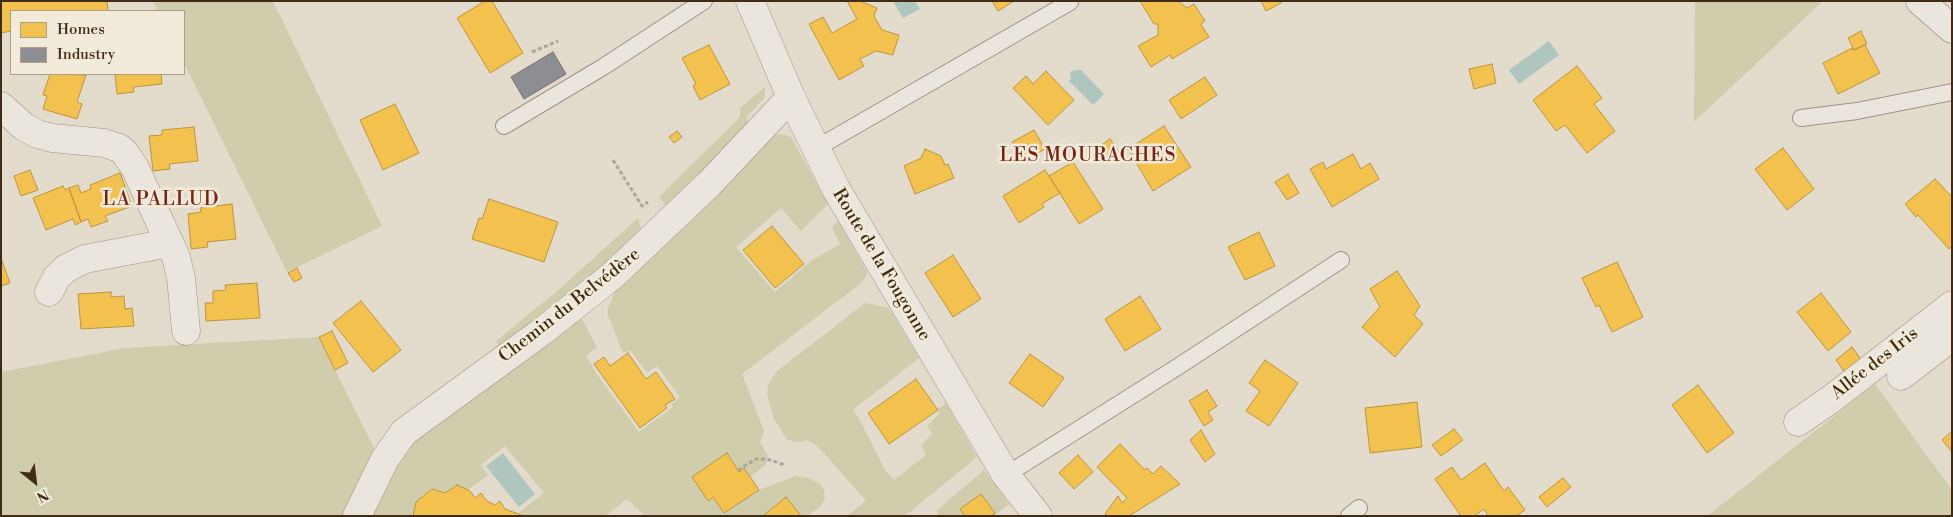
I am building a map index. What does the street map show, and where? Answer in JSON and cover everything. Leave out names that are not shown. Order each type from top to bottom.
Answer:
[{"type":"street","name":"Route de la Fougonne","points":[[750,1],[791,97],[836,189],[1006,475],[1032,514]]},
{"type":"street","points":[[1920,1],[1952,29]]},
{"type":"street","name":"Chemin du Belvédère","points":[[357,516],[385,459],[404,432],[540,333],[612,276],[709,184],[791,97]]},
{"type":"street","points":[[1,106],[23,126],[36,134],[52,138],[104,143],[119,148],[125,153],[135,168],[178,262],[186,331]]},
{"type":"street","points":[[49,292],[57,277],[65,269],[78,262],[169,243]]},
{"type":"street","name":"Allée des Iris","points":[[1798,422],[1834,397],[1952,305]]},
{"type":"street","name":"Allée des Iris","points":[[1901,376],[1952,337]]},
{"type":"lane","points":[[504,126],[704,1]]},
{"type":"lane","points":[[815,149],[1070,2]]},
{"type":"lane","points":[[1801,118],[1952,92]]},
{"type":"lane","points":[[1006,475],[1165,375],[1341,260]]},
{"type":"path","points":[[532,52],[558,41]]},
{"type":"path","points":[[613,160],[642,206],[648,202]]},
{"type":"path","points":[[738,470],[756,459],[767,459],[785,465]]},
{"type":"shaded area","points":[[153,1],[273,1],[382,226],[287,272],[185,65],[185,10],[158,10]]},
{"type":"shaded area","points":[[1695,1],[1823,1],[1694,122]]},
{"type":"shaded area","points":[[765,87],[765,97],[747,117],[748,124],[669,208],[659,197],[740,117],[740,108]]},
{"type":"shaded area","points":[[781,134],[791,137],[828,204],[801,231],[781,208],[736,247],[775,292],[811,261],[840,244],[832,228],[838,221],[867,272],[866,277],[860,284],[742,374],[764,431],[760,442],[768,456],[765,465],[750,477],[759,490],[795,476],[809,478],[821,485],[824,490],[825,499],[821,506],[807,516],[645,516],[627,499],[605,516],[524,516],[518,513],[544,493],[505,446],[481,465],[488,475],[468,490],[445,493],[432,489],[416,502],[413,516],[367,516],[408,439],[578,312],[597,347],[586,356],[596,373],[639,432],[673,407],[671,404],[680,397],[657,366],[647,373],[630,350],[624,353],[621,349],[607,312],[617,285],[774,135]]},
{"type":"shaded area","points":[[638,218],[643,236],[500,348],[496,341],[556,292]]},
{"type":"shaded area","points":[[865,303],[889,308],[919,358],[853,410],[885,470],[894,480],[926,455],[921,445],[932,434],[927,426],[940,413],[938,409],[946,403],[977,457],[905,516],[847,516],[866,501],[813,443],[807,440],[798,442],[787,440],[774,419],[767,394],[768,385],[776,372]]},
{"type":"shaded area","points":[[319,337],[377,454],[347,516],[1,516],[1,372],[125,348]]},
{"type":"shaded area","points":[[1875,384],[1952,490],[1952,516],[1707,516]]},
{"type":"shaded area","points":[[984,470],[1009,504],[994,516],[938,516],[937,510]]},
{"type":"water","points":[[893,1],[915,1],[920,9],[903,18]]},
{"type":"water","points":[[1549,41],[1559,55],[1519,84],[1509,70]]},
{"type":"water","points":[[1081,70],[1104,94],[1093,105],[1069,81],[1071,79],[1070,72]]},
{"type":"water","points":[[503,453],[535,494],[519,507],[486,466]]},
{"type":"building: Homes","points":[[1,1],[107,1],[108,10],[10,10],[10,31],[1,33]]},
{"type":"building: Homes","points":[[485,1],[492,1],[523,53],[490,73],[457,18]]},
{"type":"building: Homes","points":[[847,1],[860,1],[877,8],[874,16],[882,30],[899,35],[893,55],[876,51],[860,59],[864,66],[839,80],[809,24],[823,17],[832,33],[857,19]]},
{"type":"building: Homes","points":[[992,1],[1014,1],[998,11]]},
{"type":"building: Homes","points":[[1140,1],[1178,1],[1187,8],[1194,4],[1205,21],[1201,24],[1209,37],[1172,59],[1170,55],[1151,67],[1138,46],[1158,35],[1158,24],[1154,24]]},
{"type":"building: Homes","points":[[1261,1],[1280,1],[1281,3],[1266,11]]},
{"type":"building: Homes","points":[[1861,31],[1867,44],[1854,50],[1848,38]]},
{"type":"building: Homes","points":[[709,45],[730,84],[700,100],[693,86],[696,84],[682,58]]},
{"type":"building: Homes","points":[[1865,45],[1880,73],[1838,94],[1823,63],[1852,48],[1853,50]]},
{"type":"building: Homes","points":[[1492,64],[1496,83],[1474,89],[1469,69]]},
{"type":"building: Homes","points":[[1577,66],[1602,98],[1594,104],[1615,131],[1587,153],[1565,125],[1556,131],[1533,100]]},
{"type":"building: Homes","points":[[1046,71],[1074,100],[1048,125],[1013,88],[1026,76],[1033,84]]},
{"type":"building: Homes","points":[[50,75],[86,75],[77,102],[82,104],[77,119],[43,109],[47,96],[43,95]]},
{"type":"building: Homes","points":[[115,75],[161,75],[162,84],[133,87],[134,92],[117,94]]},
{"type":"building: Homes","points":[[1205,77],[1217,95],[1181,119],[1169,100]]},
{"type":"building: Homes","points":[[395,104],[419,153],[383,170],[360,120]]},
{"type":"building: Homes","points":[[1164,126],[1191,167],[1153,191],[1128,149]]},
{"type":"building: Homes","points":[[194,127],[198,161],[169,164],[170,169],[153,171],[149,136],[162,135],[162,130]]},
{"type":"building: Homes","points":[[1034,130],[1045,149],[1023,162],[1012,142]]},
{"type":"building: Homes","points":[[677,131],[682,137],[674,143],[669,137]]},
{"type":"building: Homes","points":[[1110,139],[1119,152],[1106,161],[1097,148]]},
{"type":"building: Homes","points":[[1783,148],[1814,189],[1787,210],[1755,169]]},
{"type":"building: Homes","points":[[925,149],[941,156],[945,165],[948,164],[954,178],[915,194],[904,166],[921,158]]},
{"type":"building: Homes","points":[[1353,154],[1361,169],[1370,163],[1379,179],[1332,207],[1310,169],[1323,162],[1326,169]]},
{"type":"building: Homes","points":[[1073,162],[1103,209],[1079,224],[1049,176]]},
{"type":"building: Homes","points":[[30,170],[38,190],[21,196],[14,176]]},
{"type":"building: Homes","points":[[1045,170],[1060,193],[1042,204],[1044,207],[1019,223],[1003,196]]},
{"type":"building: Homes","points":[[120,173],[132,206],[105,216],[108,221],[91,227],[88,219],[81,222],[69,188],[78,185],[81,193],[91,189],[90,185]]},
{"type":"building: Homes","points":[[1288,174],[1299,193],[1287,200],[1275,182]]},
{"type":"building: Homes","points":[[1935,179],[1952,197],[1952,246],[1949,249],[1918,215],[1916,217],[1905,204]]},
{"type":"building: Homes","points":[[63,186],[65,190],[69,188],[81,222],[75,225],[73,219],[46,230],[33,198]]},
{"type":"building: Homes","points":[[489,199],[558,222],[544,262],[472,239],[479,218],[482,219]]},
{"type":"building: Homes","points":[[232,204],[236,239],[207,242],[208,247],[191,249],[188,214],[201,212],[200,208]]},
{"type":"building: Homes","points":[[772,226],[804,264],[775,288],[743,250]]},
{"type":"building: Homes","points":[[1259,232],[1275,266],[1245,280],[1228,247]]},
{"type":"building: Homes","points":[[953,255],[981,299],[953,317],[925,273]]},
{"type":"building: Homes","points":[[1,258],[10,283],[1,286]]},
{"type":"building: Homes","points":[[1617,262],[1643,317],[1612,332],[1599,305],[1596,307],[1582,278]]},
{"type":"building: Homes","points":[[297,268],[302,278],[294,282],[288,273]]},
{"type":"building: Homes","points":[[1397,271],[1420,306],[1414,315],[1423,324],[1395,357],[1362,327],[1380,307],[1370,289]]},
{"type":"building: Homes","points":[[257,283],[260,318],[206,321],[205,303],[213,303],[213,291],[226,290],[225,285]]},
{"type":"building: Homes","points":[[111,292],[111,297],[124,296],[125,309],[132,308],[134,326],[81,329],[78,294]]},
{"type":"building: Homes","points":[[1821,293],[1851,332],[1828,351],[1797,312]]},
{"type":"building: Homes","points":[[1140,296],[1161,329],[1125,351],[1105,319]]},
{"type":"building: Homes","points":[[361,301],[401,350],[373,372],[333,323]]},
{"type":"building: Homes","points":[[332,331],[348,363],[335,370],[319,337]]},
{"type":"building: Homes","points":[[1852,347],[1862,361],[1846,374],[1836,360]]},
{"type":"building: Homes","points":[[628,353],[646,379],[656,372],[675,399],[665,405],[667,408],[640,428],[594,364],[604,357],[610,366]]},
{"type":"building: Homes","points":[[1030,354],[1064,378],[1043,407],[1009,383]]},
{"type":"building: Homes","points":[[1265,360],[1298,383],[1269,426],[1246,411],[1260,391],[1249,383]]},
{"type":"building: Homes","points":[[916,379],[938,410],[889,444],[868,413]]},
{"type":"building: Homes","points":[[1698,385],[1734,433],[1707,453],[1672,405]]},
{"type":"building: Homes","points":[[1207,390],[1217,406],[1208,412],[1213,420],[1204,426],[1189,401]]},
{"type":"building: Homes","points":[[1417,402],[1422,447],[1370,453],[1365,408]]},
{"type":"building: Homes","points":[[1454,429],[1463,440],[1441,456],[1432,445]]},
{"type":"building: Homes","points":[[1201,430],[1215,454],[1205,462],[1190,440]]},
{"type":"building: Homes","points":[[1952,431],[1952,452],[1942,440]]},
{"type":"building: Homes","points":[[1120,444],[1145,470],[1147,468],[1153,474],[1161,466],[1180,484],[1129,516],[1106,516],[1105,514],[1118,496],[1122,503],[1127,498],[1097,467]]},
{"type":"building: Homes","points":[[727,453],[739,472],[744,468],[759,490],[724,513],[713,497],[708,501],[692,477]]},
{"type":"building: Homes","points":[[1078,455],[1093,472],[1074,489],[1059,473]]},
{"type":"building: Homes","points":[[1485,463],[1504,491],[1508,487],[1525,510],[1516,516],[1488,516],[1484,509],[1474,516],[1461,516],[1435,479],[1452,467],[1461,480]]},
{"type":"building: Homes","points":[[1563,478],[1571,487],[1547,507],[1539,497]]},
{"type":"building: Homes","points":[[457,485],[470,491],[475,498],[481,493],[487,501],[495,505],[500,501],[505,509],[524,516],[413,516],[416,502],[432,489],[445,493]]},
{"type":"building: Homes","points":[[981,494],[995,513],[991,516],[965,516],[960,509]]},
{"type":"building: Homes","points":[[786,497],[801,516],[763,516]]},
{"type":"building: Industry","points":[[553,52],[566,74],[524,99],[511,77]]},
{"type":"district","name":"LES MOURACHES","points":[[1088,156]]},
{"type":"district","name":"LA PALLUD","points":[[161,200]]}]
